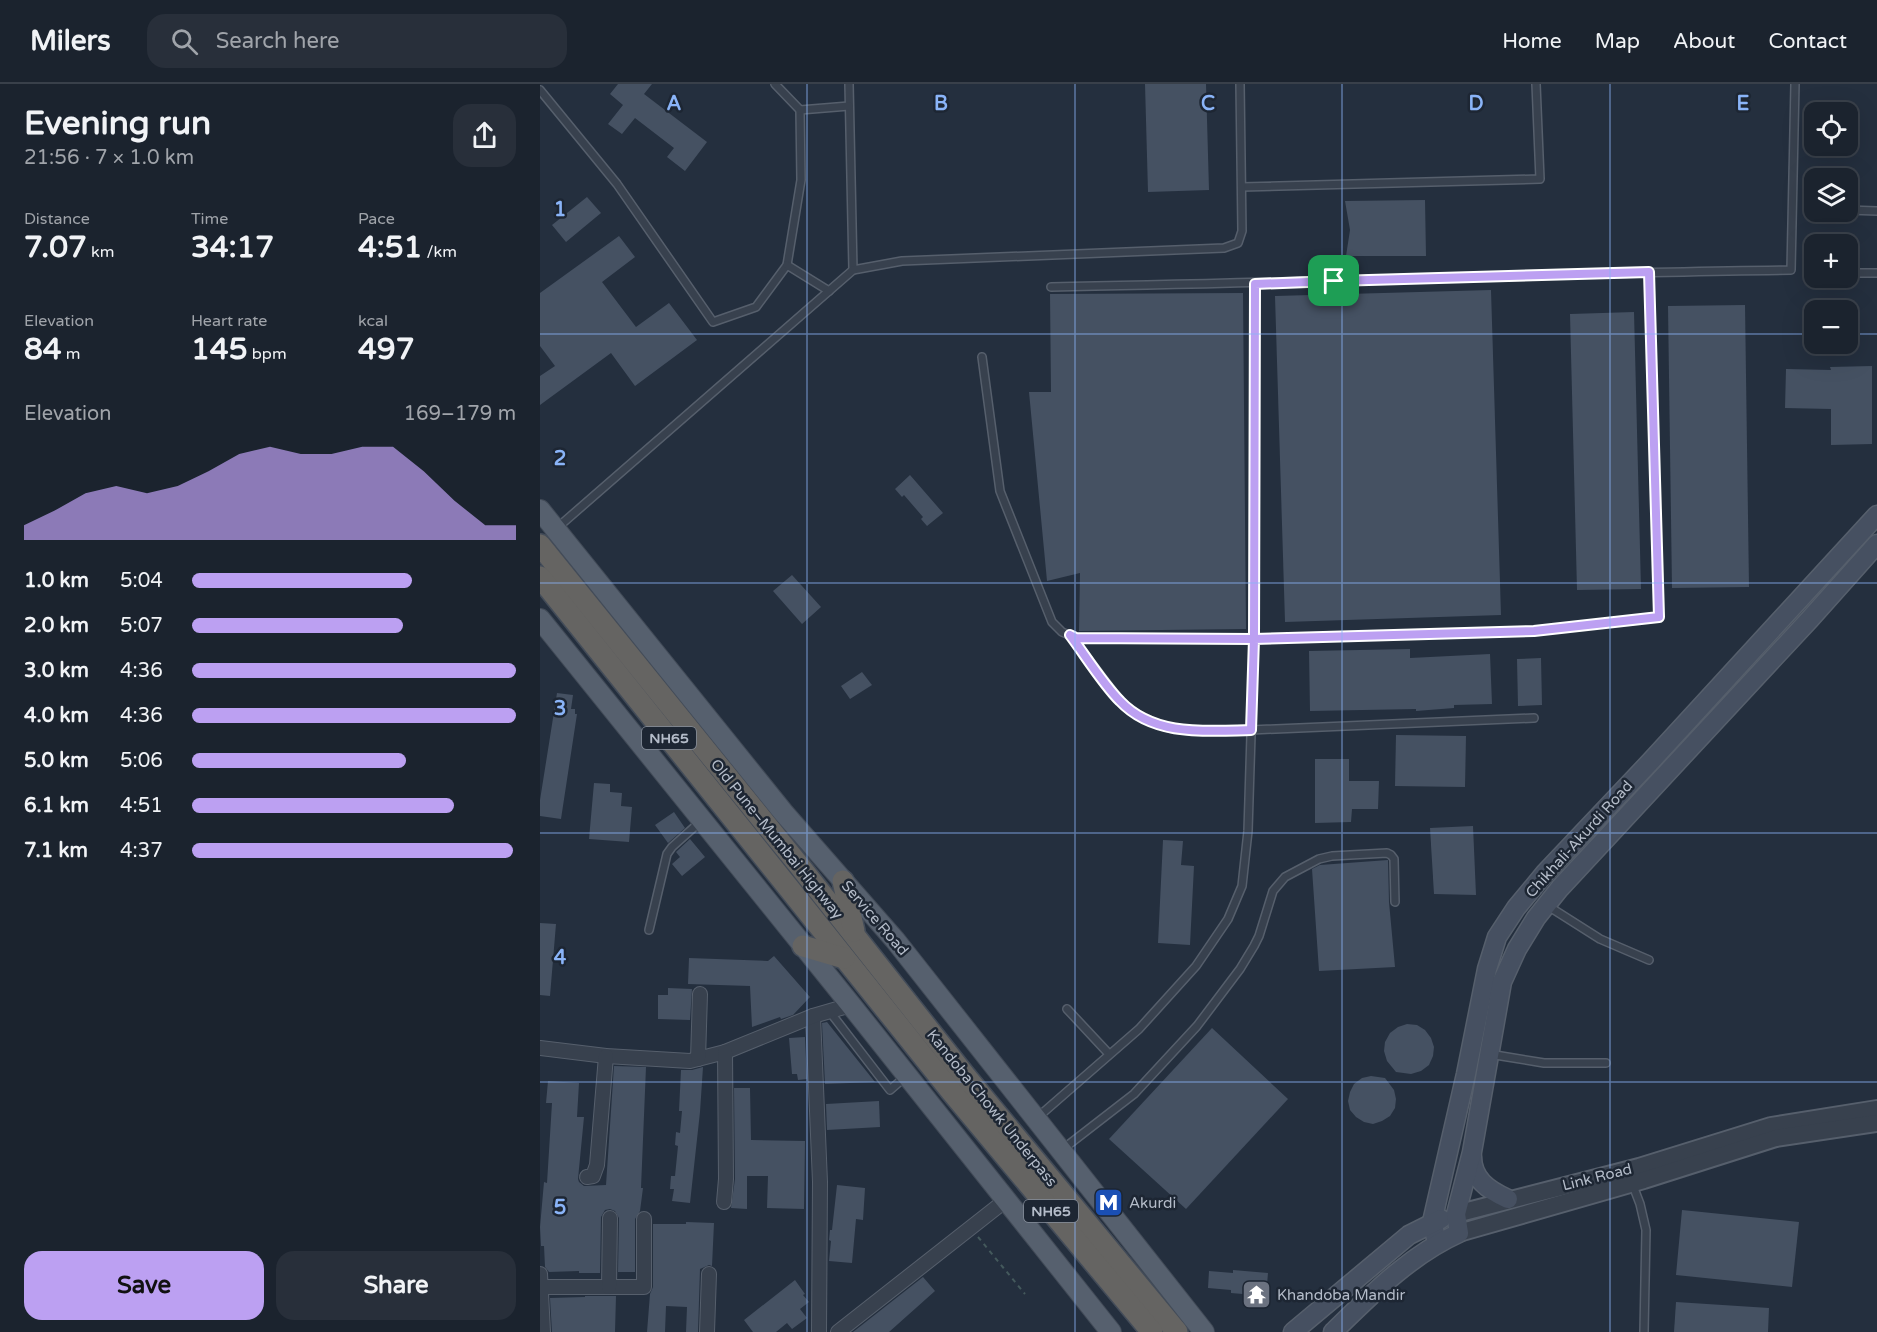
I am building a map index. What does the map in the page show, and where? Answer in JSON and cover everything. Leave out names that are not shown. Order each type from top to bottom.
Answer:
[{"type":"highway","name":"Old Pune–Mumbai Highway","points":[[546,543],[855,938]]},
{"type":"highway","name":"Old Pune–Mumbai Highway","points":[[540,577],[844,958]]},
{"type":"highway","points":[[843,881],[855,938]]},
{"type":"highway","name":"Kandoba Chowk Underpass","points":[[855,938],[966,1077],[1177,1332]]},
{"type":"highway","points":[[803,946],[844,958]]},
{"type":"highway","name":"Kandoba Chowk Underpass","points":[[844,958],[951,1091],[1152,1332]]},
{"type":"main road","name":"Service Road","points":[[540,510],[546,543],[895,940],[1204,1332]]},
{"type":"main road","name":"Chikhali-Akurdi Road","points":[[1437,1242],[1432,1222],[1487,969],[1497,937],[1516,908],[1545,873],[1659,753],[1877,515]]},
{"type":"main road","name":"Chikhali-Akurdi Road","points":[[1459,1233],[1456,1214],[1472,1152],[1502,982],[1517,949],[1536,918],[1602,841],[1877,544]]},
{"type":"main road","points":[[540,619],[1111,1332]]},
{"type":"main road","points":[[1472,1152],[1472,1169],[1483,1184],[1508,1199]]},
{"type":"main road","name":"Link Road","points":[[1293,1332],[1409,1235],[1432,1222],[1456,1214]]},
{"type":"main road","name":"Link Road","points":[[1333,1332],[1383,1284],[1437,1242],[1459,1233]]},
{"type":"street","points":[[698,1059],[700,994]]},
{"type":"street","points":[[540,1048],[606,1056],[690,1061],[725,1052],[813,1016],[851,1005]]},
{"type":"street","points":[[813,1016],[820,1182],[819,1332]]},
{"type":"street","points":[[724,1202],[726,1179],[725,1052]]},
{"type":"street","points":[[587,1177],[593,1176],[597,1165],[606,1056]]},
{"type":"street","name":"Link Road","points":[[1459,1233],[1638,1176],[1771,1126],[1877,1109]]},
{"type":"street","name":"Link Road","points":[[1456,1214],[1508,1199],[1638,1176],[1730,1154],[1776,1138],[1877,1123]]},
{"type":"street","points":[[838,1332],[1006,1200]]},
{"type":"street","points":[[609,1287],[610,1218]]},
{"type":"street","points":[[540,1287],[644,1287],[644,1219]]},
{"type":"street","points":[[540,1274],[543,1332]]},
{"type":"street","points":[[707,1332],[709,1274]]},
{"type":"lane","points":[[540,90],[617,184],[713,322],[756,308],[787,265],[801,180],[800,110],[775,84]]},
{"type":"lane","points":[[849,84],[853,270]]},
{"type":"lane","points":[[546,543],[853,270],[902,261],[1224,248],[1238,243],[1242,231],[1240,84]]},
{"type":"lane","points":[[1242,187],[1540,179],[1536,84]]},
{"type":"lane","points":[[1051,287],[1791,270],[1795,84]]},
{"type":"lane","points":[[800,110],[849,106]]},
{"type":"lane","points":[[1858,210],[1877,211]]},
{"type":"lane","points":[[787,265],[829,291]]},
{"type":"lane","points":[[982,357],[1000,491],[1052,622],[1062,632],[1076,638],[1254,639],[1534,631],[1659,617],[1649,272]]},
{"type":"lane","points":[[1858,273],[1877,273]]},
{"type":"lane","points":[[1036,1119],[1139,1029],[1196,966],[1228,919],[1242,886],[1248,831],[1254,639],[1255,284]]},
{"type":"lane","points":[[1070,635],[1121,702],[1156,724],[1191,731],[1534,717]]},
{"type":"lane","points":[[649,930],[667,854],[702,820]]},
{"type":"lane","points":[[1061,1150],[1134,1094],[1197,1026],[1240,969],[1254,946],[1273,891],[1285,877],[1319,858],[1387,853],[1394,859],[1395,902]]},
{"type":"lane","points":[[1547,905],[1600,939],[1649,960]]},
{"type":"lane","points":[[1067,1009],[1109,1054]]},
{"type":"lane","points":[[829,1011],[890,1090],[907,1075]]},
{"type":"lane","points":[[1489,1054],[1544,1063],[1606,1063]]},
{"type":"lane","points":[[1638,1176],[1640,1204],[1646,1230],[1644,1332]]},
{"type":"path","points":[[971,1228],[1025,1294]]},
{"type":"building","points":[[618,84],[652,84],[644,94],[707,142],[685,171],[667,157],[674,148],[635,118],[622,134],[608,124],[623,105],[610,94]]},
{"type":"building","points":[[1145,84],[1206,84],[1209,190],[1148,192]]},
{"type":"building","points":[[587,197],[601,213],[566,242],[552,225]]},
{"type":"building","points":[[1425,200],[1426,256],[1346,256],[1350,230],[1345,201]]},
{"type":"building","points":[[619,236],[635,257],[602,282],[636,327],[669,303],[697,340],[635,386],[611,353],[540,405],[540,376],[555,366],[540,346],[540,293]]},
{"type":"building","points":[[1491,290],[1501,615],[1285,622],[1275,296]]},
{"type":"building","points":[[1243,293],[1246,629],[1079,631],[1080,573],[1047,581],[1029,392],[1051,392],[1050,294]]},
{"type":"building","points":[[1745,305],[1749,587],[1672,588],[1668,306]]},
{"type":"building","points":[[1634,312],[1641,589],[1577,590],[1570,314]]},
{"type":"building","points":[[1872,366],[1872,444],[1831,445],[1831,409],[1785,408],[1786,369],[1831,370],[1830,367]]},
{"type":"building","points":[[910,475],[943,513],[927,526],[921,519],[923,517],[904,495],[902,497],[895,489]]},
{"type":"building","points":[[792,575],[821,607],[802,624],[773,591]]},
{"type":"building","points":[[1410,649],[1410,658],[1490,654],[1492,704],[1454,705],[1454,708],[1416,711],[1416,709],[1310,711],[1309,651]]},
{"type":"building","points":[[1541,658],[1542,705],[1518,706],[1517,659]]},
{"type":"building","points":[[862,672],[872,685],[850,699],[841,686]]},
{"type":"building","points":[[557,693],[573,695],[571,709],[575,709],[575,714],[577,714],[561,819],[540,816],[540,800]]},
{"type":"building","points":[[1396,735],[1466,736],[1465,787],[1395,786]]},
{"type":"building","points":[[1315,759],[1349,759],[1349,781],[1379,781],[1378,809],[1352,809],[1351,822],[1315,823]]},
{"type":"building","points":[[594,783],[610,784],[610,792],[622,793],[621,806],[632,807],[629,842],[589,839]]},
{"type":"building","points":[[674,812],[685,828],[668,843],[655,825]]},
{"type":"building","points":[[1473,826],[1476,895],[1434,894],[1430,828]]},
{"type":"building","points":[[690,839],[705,857],[682,876],[672,864],[680,857],[676,852]]},
{"type":"building","points":[[1163,840],[1183,841],[1181,865],[1194,866],[1190,945],[1158,943]]},
{"type":"building","points":[[1388,860],[1395,967],[1319,971],[1312,869],[1320,865]]},
{"type":"building","points":[[540,923],[556,924],[550,996],[540,995]]},
{"type":"building","points":[[774,956],[810,997],[793,1015],[781,1019],[780,1017],[752,1027],[750,986],[688,984],[689,958],[768,961]]},
{"type":"building","points":[[668,988],[692,989],[690,1020],[658,1019],[658,995],[668,995]]},
{"type":"building","points":[[827,1022],[875,1082],[825,1084],[822,1023]]},
{"type":"building","points":[[1407,1024],[1417,1025],[1425,1030],[1434,1047],[1429,1065],[1411,1074],[1396,1072],[1387,1061],[1384,1051],[1385,1042],[1390,1033]]},
{"type":"building","points":[[1212,1028],[1288,1099],[1186,1209],[1109,1139]]},
{"type":"building","points":[[805,1037],[807,1079],[798,1080],[797,1074],[792,1074],[789,1038]]},
{"type":"building","points":[[614,1066],[646,1067],[641,1188],[643,1188],[640,1211],[635,1219],[635,1272],[618,1272],[619,1218],[615,1211],[610,1209],[605,1210],[601,1217],[600,1273],[549,1272],[545,1267],[540,1227],[544,1182],[547,1183],[552,1103],[546,1103],[548,1081],[579,1083],[577,1117],[584,1117],[578,1179],[584,1186],[606,1185]]},
{"type":"building","points":[[703,1067],[690,1203],[672,1201],[674,1189],[670,1189],[671,1176],[675,1176],[678,1146],[675,1145],[676,1132],[680,1133],[682,1111],[679,1111],[681,1070]]},
{"type":"building","points":[[1371,1076],[1385,1078],[1394,1090],[1396,1099],[1395,1108],[1390,1116],[1373,1124],[1356,1117],[1350,1110],[1348,1101],[1354,1084],[1362,1078]]},
{"type":"building","points":[[734,1088],[750,1088],[751,1140],[805,1141],[804,1209],[767,1208],[768,1176],[747,1176],[747,1209],[731,1208],[735,1179]]},
{"type":"building","points":[[879,1101],[880,1127],[827,1130],[826,1104]]},
{"type":"building","points":[[837,1185],[865,1188],[863,1220],[856,1219],[852,1263],[829,1261],[830,1230],[832,1230]]},
{"type":"building","points":[[1682,1210],[1799,1222],[1792,1287],[1676,1275]]},
{"type":"building","points":[[686,1222],[714,1223],[712,1266],[700,1269],[698,1332],[686,1332],[687,1307],[666,1306],[665,1332],[647,1332],[650,1294],[653,1287],[653,1224],[686,1224]]},
{"type":"building","points":[[1233,1270],[1268,1273],[1266,1296],[1231,1293],[1231,1290],[1208,1288],[1209,1271],[1233,1273]]},
{"type":"building","points":[[923,1277],[935,1291],[889,1332],[853,1332]]},
{"type":"building","points":[[795,1280],[809,1302],[800,1309],[807,1318],[792,1329],[787,1323],[776,1332],[753,1332],[744,1320]]},
{"type":"building","points":[[616,1296],[615,1332],[552,1332],[550,1298]]},
{"type":"building","points":[[1676,1302],[1769,1308],[1768,1332],[1674,1332]]},
{"type":"place","name":"Akurdi","points":[[1108,1203]]},
{"type":"place","name":"Khandoba Mandir","points":[[1256,1295]]},
{"type":"route","points":[[1334,281],[1255,284],[1254,639],[1076,638],[1070,635],[1121,702],[1156,724],[1191,731],[1251,730],[1254,639],[1534,631],[1659,617],[1649,272],[1334,281]]}]
